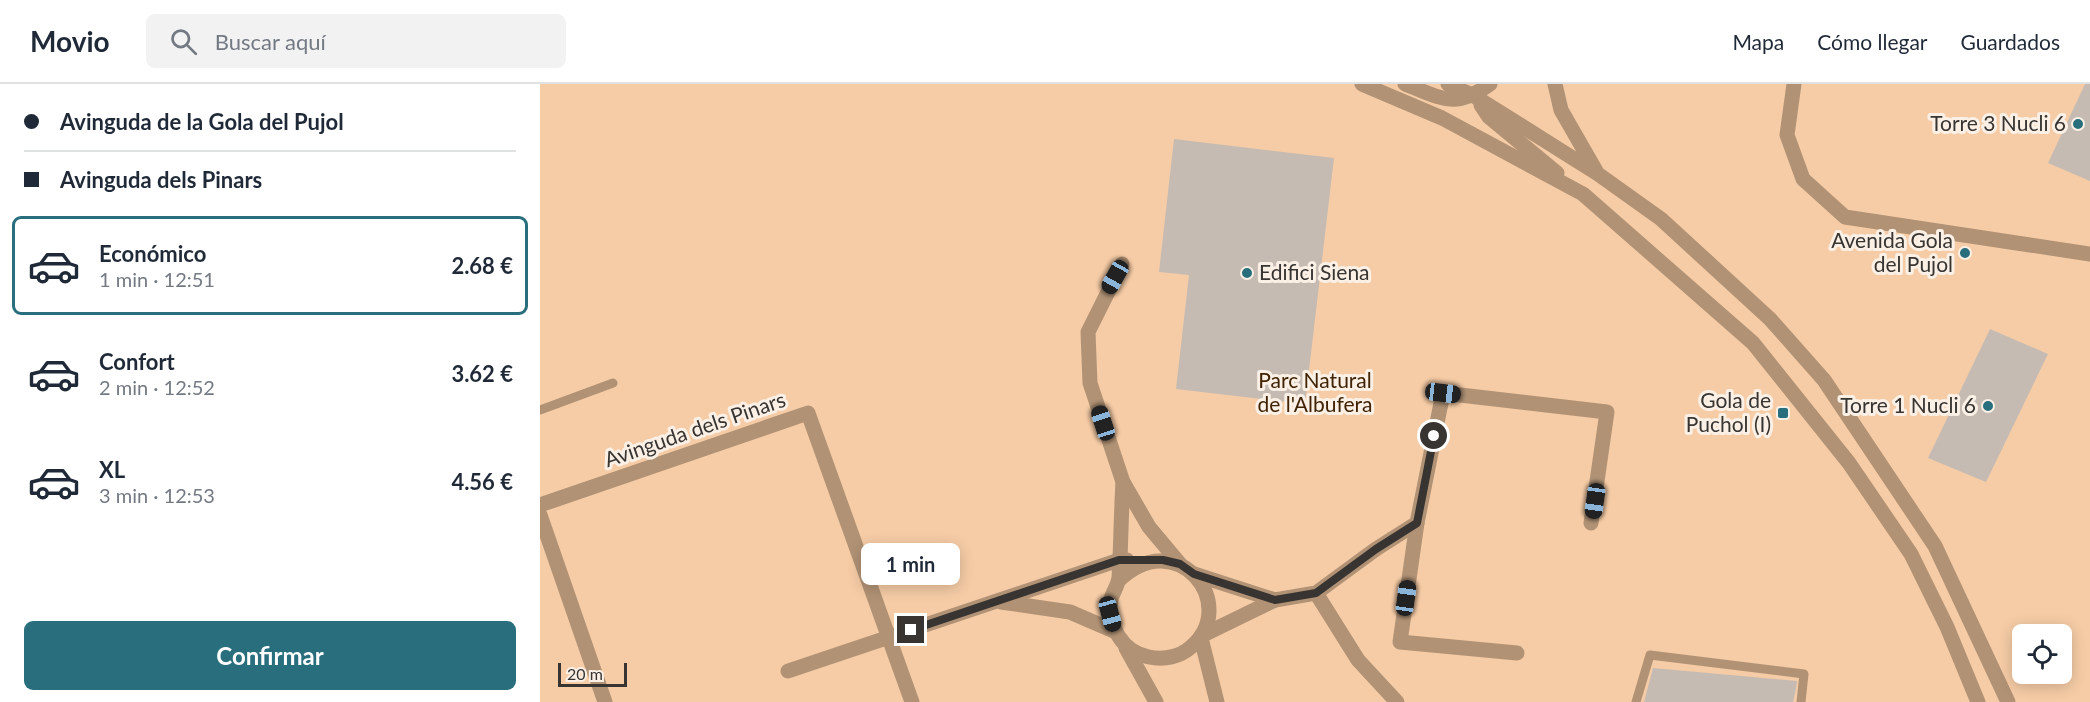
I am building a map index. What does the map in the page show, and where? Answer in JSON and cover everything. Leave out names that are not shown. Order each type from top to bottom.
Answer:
[{"type":"street","points":[[1362,84],[1442,118],[1583,194]]},
{"type":"street","points":[[1405,84],[1450,101],[1490,84]]},
{"type":"street","points":[[1448,84],[1473,90],[1661,219],[1770,319],[1824,380],[1935,546],[2008,702]]},
{"type":"street","points":[[1555,84],[1561,110],[1598,174]]},
{"type":"street","points":[[1794,84],[1787,135],[1803,179],[1845,217],[2090,254]]},
{"type":"street","points":[[1473,90],[1489,117],[1583,194],[1754,343],[1849,463],[1911,554],[1947,627],[1978,702]]},
{"type":"street","points":[[1122,264],[1088,332],[1090,383],[1123,482],[1149,526],[1180,564],[1194,574],[1275,600]]},
{"type":"street","points":[[1517,652],[1400,642],[1417,523],[1443,393],[1607,412],[1592,523]]},
{"type":"street","name":"Avinguda dels Pinars","points":[[540,505],[808,413],[912,702]]},
{"type":"street","points":[[1119,581],[1123,482]]},
{"type":"street","points":[[540,514],[605,702]]},
{"type":"street","points":[[1124,645],[1141,656],[1158,659],[1175,657],[1190,648],[1201,637],[1275,600],[1316,593],[1376,549],[1417,523]]},
{"type":"street","points":[[788,670],[1119,560],[1146,562],[1163,560],[1180,564]]},
{"type":"street","points":[[1146,562],[1130,569],[1119,581],[1112,597],[1110,614],[1114,631],[1156,702]]},
{"type":"street","points":[[1194,574],[1204,588],[1209,605],[1208,622],[1201,637],[1217,702]]},
{"type":"street","points":[[1316,593],[1358,660],[1397,702]]},
{"type":"street","points":[[998,601],[1070,612],[1114,631]]},
{"type":"lane","points":[[540,410],[613,383]]},
{"type":"lane","points":[[1636,702],[1650,655],[1804,674],[1801,702]]},
{"type":"green space","name":"Parc Natural de l'Albufera","points":[[540,84],[2090,84],[2090,702],[540,702]]},
{"type":"building","name":"Torre 3 Nucli 6","points":[[2085,84],[2090,84],[2090,181],[2048,163]]},
{"type":"building","name":"Edifici Siena","points":[[1174,139],[1334,158],[1305,404],[1176,389],[1189,275],[1159,272]]},
{"type":"building","name":"Torre 1 Nucli 6","points":[[1990,329],[2048,354],[1986,482],[1928,458]]},
{"type":"building","points":[[1653,668],[1797,681],[1793,702],[1644,702]]},
{"type":"place","name":"Torre 3 Nucli 6","points":[[2078,124]]},
{"type":"place","name":"Avenida Gola del Pujol","points":[[1965,253]]},
{"type":"place","name":"Edifici Siena","points":[[1247,273]]},
{"type":"place","name":"Torre 1 Nucli 6","points":[[1988,406]]},
{"type":"place","name":"Gola de Puchol (I)","points":[[1783,413]]},
{"type":"route","points":[[911,630],[1119,560],[1146,562],[1163,560],[1180,564],[1194,574],[1275,600],[1316,593],[1376,549],[1417,523],[1434,436]]}]
